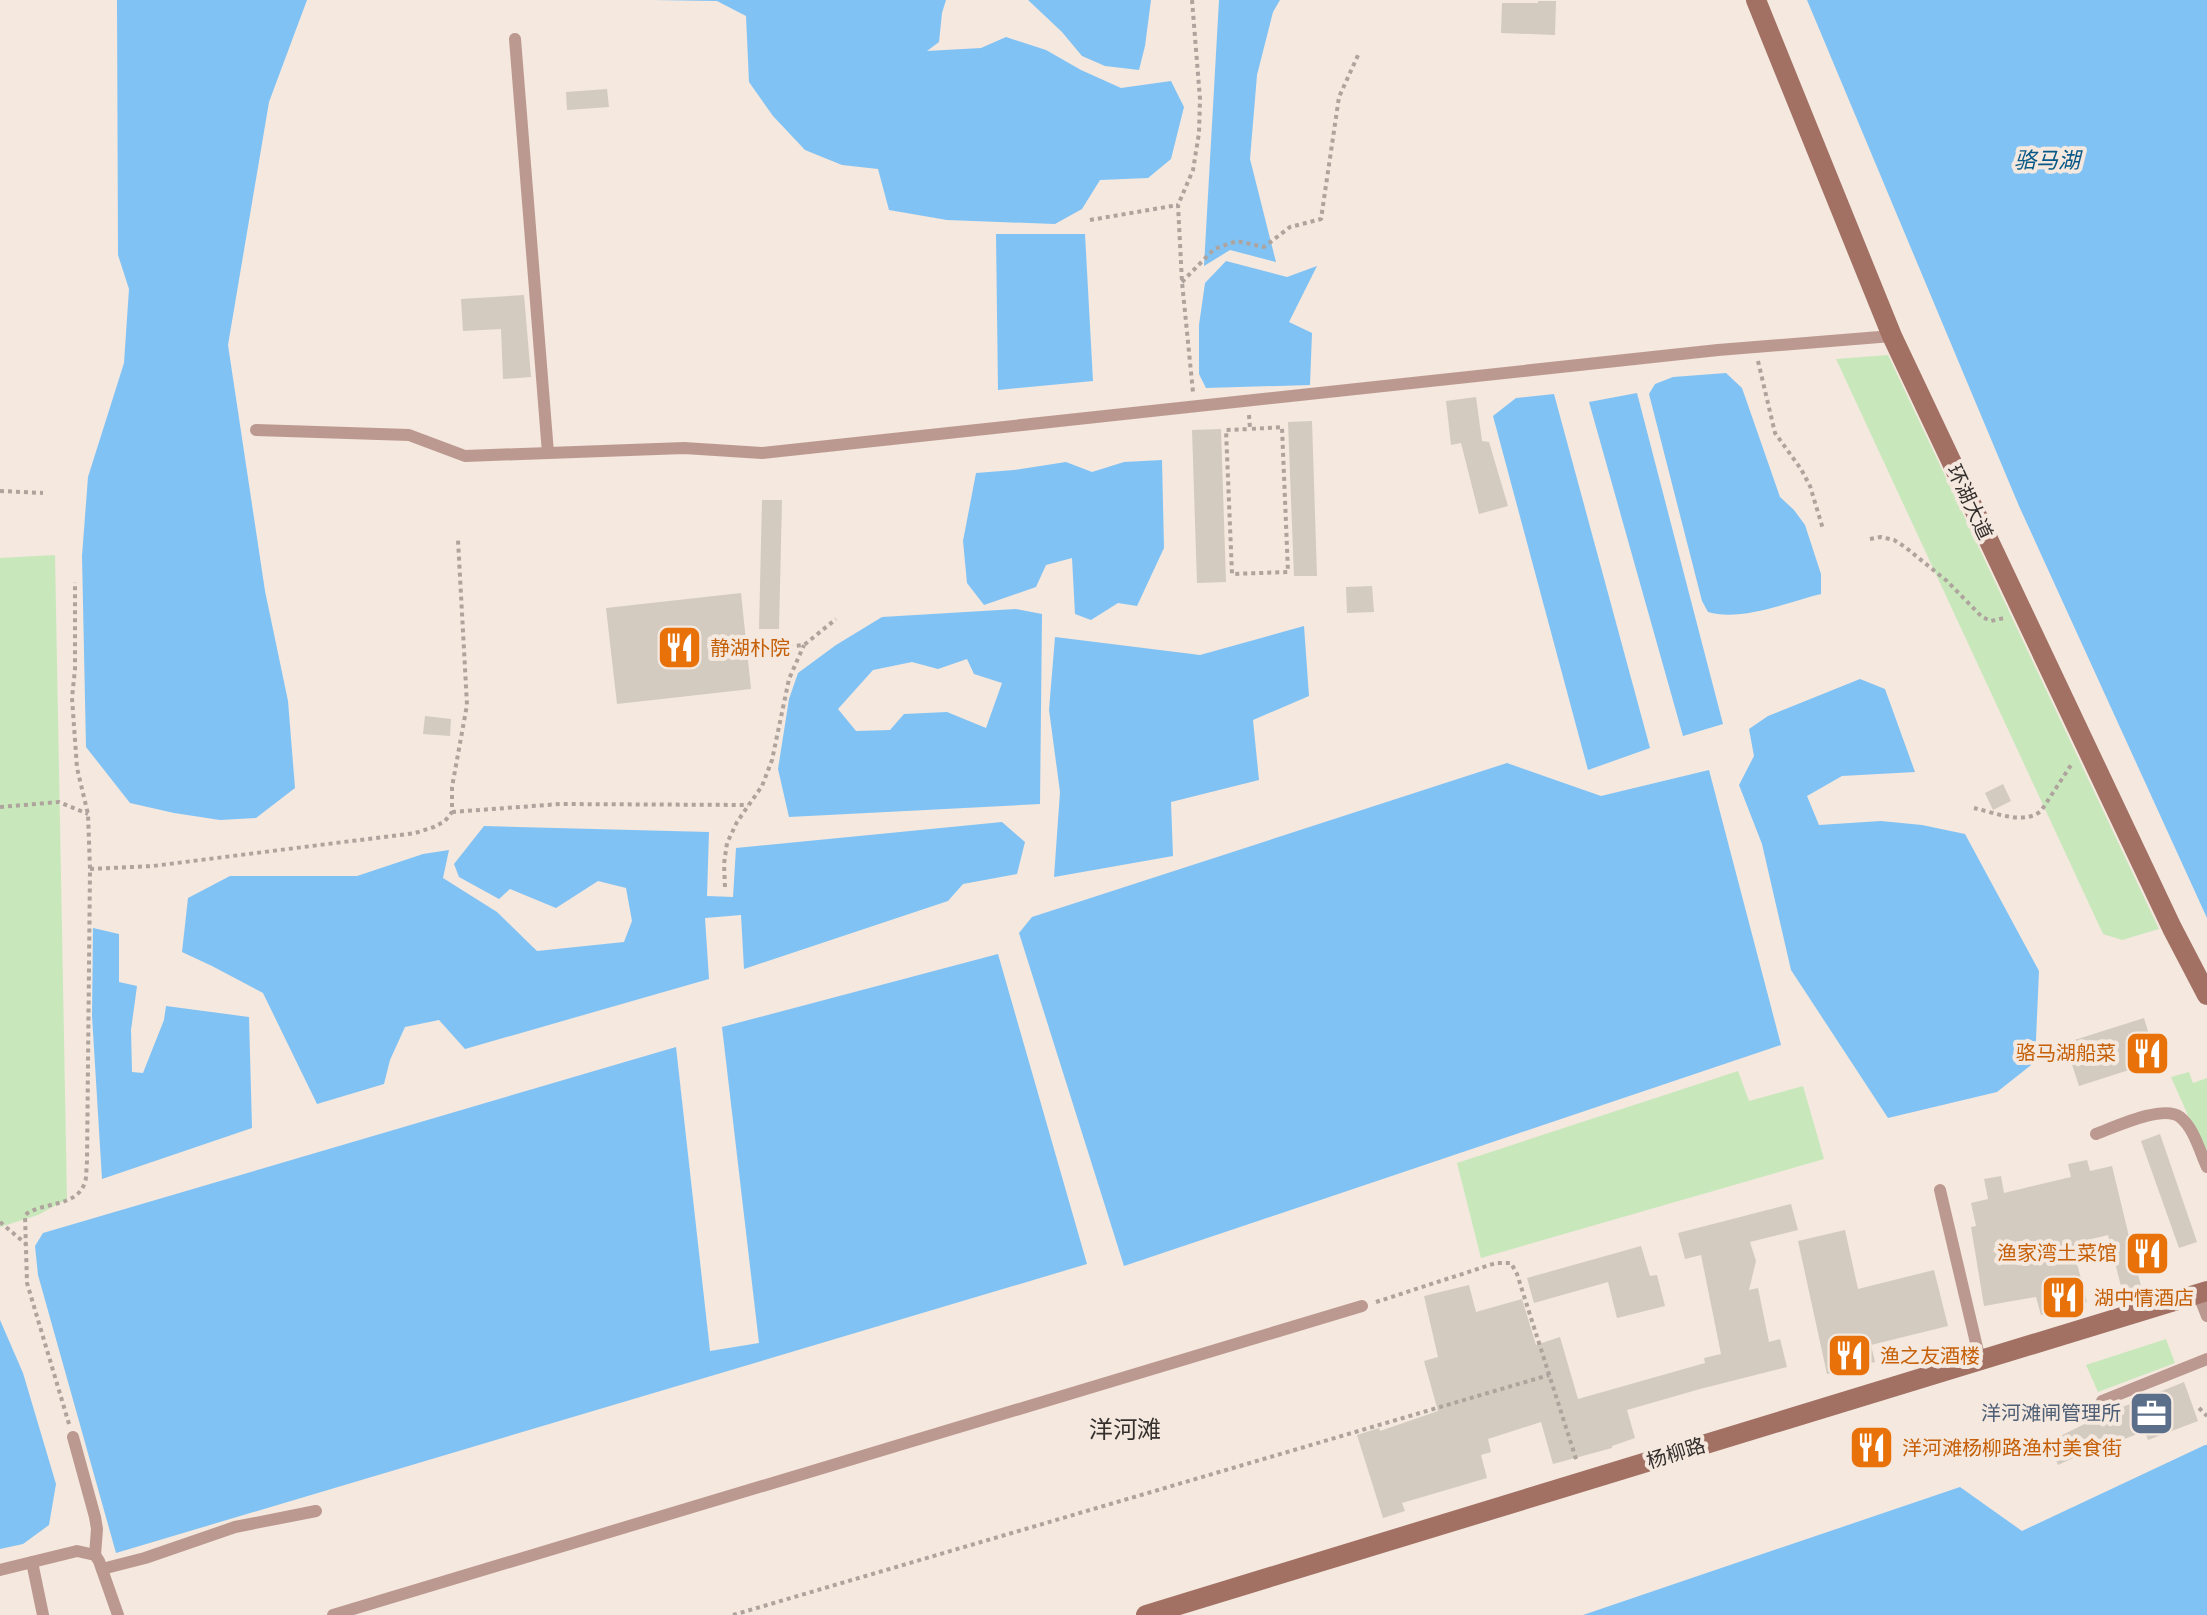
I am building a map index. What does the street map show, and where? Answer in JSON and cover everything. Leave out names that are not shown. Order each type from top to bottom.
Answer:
[{"type":"street","name":"环湖大道","points":[[1756,0],[1892,336],[2172,928],[2207,995]]},
{"type":"street","name":"杨柳路","points":[[1146,1615],[2203,1292]]},
{"type":"lane","points":[[515,39],[548,453]]},
{"type":"lane","points":[[256,430],[409,435],[465,456],[684,448],[762,453],[1755,347],[1892,336]]},
{"type":"lane","points":[[2096,1134],[2153,1114],[2172,1113],[2181,1118],[2190,1130],[2207,1167]]},
{"type":"lane","points":[[1940,1190],[1980,1360]]},
{"type":"lane","points":[[2203,1292],[2207,1316]]},
{"type":"lane","points":[[333,1615],[1362,1306]]},
{"type":"lane","points":[[2102,1401],[2207,1359]]},
{"type":"lane","points":[[73,1437],[95,1517],[95,1555],[118,1615]]},
{"type":"lane","points":[[102,1569],[235,1527],[316,1511]]},
{"type":"lane","points":[[0,1570],[77,1551],[95,1555]]},
{"type":"lane","points":[[32,1562],[43,1615]]},
{"type":"path","points":[[1192,0],[1200,99],[1199,133],[1193,170],[1178,205],[1194,406]]},
{"type":"path","points":[[1182,282],[1214,249],[1237,241],[1264,247],[1290,227],[1321,219],[1339,97],[1359,53]]},
{"type":"path","points":[[1090,220],[1178,205]]},
{"type":"path","points":[[1755,347],[1775,433],[1810,486],[1823,529]]},
{"type":"path","points":[[1248,401],[1250,429]]},
{"type":"path","points":[[1282,427],[1288,572],[1232,574],[1226,430],[1250,429],[1282,427]]},
{"type":"path","points":[[0,491],[43,493]]},
{"type":"path","points":[[1870,539],[1881,537],[1905,547],[1947,581],[1982,617],[1991,621],[2004,619],[2021,610]]},
{"type":"path","points":[[90,869],[183,863],[415,833],[445,821],[452,812],[452,787],[467,705],[458,540]]},
{"type":"path","points":[[73,1437],[27,1283],[27,1245],[23,1222],[25,1215],[40,1207],[71,1200],[85,1183],[90,869],[88,814],[77,768],[72,698],[75,582]]},
{"type":"path","points":[[725,887],[727,843],[762,786],[772,760],[789,679],[804,645],[836,619]]},
{"type":"path","points":[[757,650],[804,645]]},
{"type":"path","points":[[1974,808],[2024,819],[2034,817],[2085,744]]},
{"type":"path","points":[[0,807],[59,802],[88,814]]},
{"type":"path","points":[[452,812],[560,804],[748,805]]},
{"type":"path","points":[[0,1222],[27,1245]]},
{"type":"path","points":[[1362,1306],[1496,1263],[1511,1263],[1584,1481]]},
{"type":"path","points":[[733,1615],[1549,1375]]},
{"type":"path","points":[[2199,1408],[2207,1416]]},
{"type":"green space","points":[[1888,355],[2159,929],[2122,940],[2103,934],[1836,359]]},
{"type":"green space","points":[[55,555],[67,1199],[38,1215],[0,1227],[0,558]]},
{"type":"green space","points":[[1738,1071],[1749,1101],[1803,1086],[1824,1159],[1481,1258],[1457,1163]]},
{"type":"green space","points":[[2189,1072],[2193,1083],[2207,1078],[2207,1158],[2171,1077]]},
{"type":"green space","points":[[2166,1339],[2175,1363],[2098,1392],[2086,1365]]},
{"type":"water","points":[[117,0],[307,0],[269,102],[228,345],[265,591],[288,701],[295,788],[256,818],[220,820],[130,803],[86,747],[82,556],[88,477],[124,363],[129,289],[118,255]]},
{"type":"water","points":[[653,0],[946,0],[939,42],[927,51],[981,48],[1006,37],[1046,50],[1121,88],[1171,81],[1184,107],[1171,159],[1148,178],[1100,180],[1082,209],[1055,224],[947,220],[889,210],[878,169],[842,165],[805,150],[773,116],[749,82],[746,16],[717,1]]},
{"type":"water","points":[[1028,0],[1151,0],[1139,70],[1105,66],[1082,56]]},
{"type":"water","points":[[1219,0],[1280,0],[1273,12],[1257,75],[1250,159],[1276,262],[1230,250],[1204,266]]},
{"type":"water","name":"骆马湖","points":[[1807,0],[2207,0],[2207,918],[2019,506]]},
{"type":"water","points":[[996,234],[1085,234],[1093,381],[998,390]]},
{"type":"water","points":[[1226,261],[1287,277],[1317,266],[1289,322],[1312,333],[1310,385],[1206,388],[1199,374],[1199,325],[1205,283]]},
{"type":"water","points":[[1726,373],[1742,388],[1780,497],[1805,525],[1821,574],[1821,594],[1735,615],[1708,612],[1702,601],[1649,394],[1655,384],[1673,377]]},
{"type":"water","points":[[1637,393],[1723,724],[1683,736],[1589,402]]},
{"type":"water","points":[[1554,394],[1650,748],[1588,770],[1493,416],[1516,398]]},
{"type":"water","points":[[1162,460],[1164,548],[1137,606],[1118,603],[1091,620],[1075,614],[1072,558],[1046,565],[1036,587],[984,605],[967,583],[963,541],[976,473],[1066,462],[1092,472],[1124,462]]},
{"type":"water","points":[[1016,609],[1042,614],[1040,804],[789,817],[778,769],[789,699],[798,673],[882,617]],"holes":[[[967,659],[974,674],[1002,683],[986,728],[947,712],[904,714],[890,730],[856,731],[838,709],[873,670],[912,662],[938,669]]]},
{"type":"water","points":[[1304,626],[1309,696],[1253,720],[1259,780],[1171,802],[1173,856],[1054,877],[1060,792],[1049,710],[1055,637],[1200,655]]},
{"type":"water","points":[[1860,679],[1885,689],[1915,772],[1842,776],[1807,796],[1819,825],[1881,821],[1965,834],[2039,971],[2035,1062],[1997,1092],[1888,1118],[1791,970],[1762,844],[1739,785],[1754,756],[1749,729],[1768,716]]},
{"type":"water","points":[[1507,763],[1601,796],[1709,770],[1781,1045],[1124,1266],[1019,933],[1032,917]]},
{"type":"water","points":[[1002,822],[1025,842],[1017,874],[963,884],[948,901],[744,969],[741,915],[705,918],[709,979],[465,1049],[439,1020],[405,1027],[390,1060],[384,1084],[317,1104],[263,993],[182,952],[188,898],[230,876],[357,876],[423,854],[449,850],[443,878],[497,912],[537,951],[624,942],[632,921],[626,888],[598,881],[556,908],[510,889],[499,899],[459,877],[454,864],[484,826],[709,832],[707,896],[733,897],[736,848]]},
{"type":"water","points":[[93,928],[119,934],[119,982],[137,986],[131,1030],[132,1072],[143,1073],[164,1020],[166,1006],[249,1017],[252,1128],[102,1179],[92,1016]]},
{"type":"water","points":[[998,954],[1087,1264],[116,1553],[38,1275],[35,1246],[43,1233],[676,1047],[710,1351],[759,1343],[722,1027]]},
{"type":"water","points":[[0,1320],[23,1373],[56,1484],[49,1525],[23,1544],[0,1549]]},
{"type":"water","points":[[2205,1445],[2207,1615],[1583,1615],[1960,1487],[2022,1531]]},
{"type":"building","points":[[1556,1],[1555,35],[1501,33],[1502,3]]},
{"type":"building","points":[[607,89],[609,107],[567,110],[566,92]]},
{"type":"building","points":[[524,295],[531,377],[503,379],[501,329],[463,331],[461,299]]},
{"type":"building","points":[[1476,397],[1482,441],[1489,442],[1508,506],[1479,514],[1461,443],[1451,445],[1446,401]]},
{"type":"building","points":[[1312,421],[1317,576],[1294,576],[1288,422]]},
{"type":"building","points":[[1221,429],[1226,582],[1197,583],[1192,430]]},
{"type":"building","points":[[762,500],[782,500],[779,629],[759,629]]},
{"type":"building","points":[[1372,586],[1374,612],[1347,613],[1346,587]]},
{"type":"building","name":"静湖朴院","points":[[741,593],[751,689],[617,704],[606,608]]},
{"type":"building","points":[[425,716],[451,719],[450,736],[423,734]]},
{"type":"building","points":[[2003,784],[2011,801],[1993,810],[1985,793]]},
{"type":"building","points":[[2144,1018],[2157,1061],[2079,1086],[2065,1043]]},
{"type":"building","points":[[2160,1134],[2197,1242],[2179,1248],[2141,1141]]},
{"type":"building","points":[[2087,1160],[2090,1171],[2112,1166],[2141,1286],[2122,1290],[2108,1235],[2075,1243],[2076,1248],[2073,1248],[2087,1302],[2041,1315],[2036,1297],[1984,1306],[1971,1227],[1976,1226],[1971,1203],[1988,1199],[1984,1179],[2001,1176],[2004,1193],[2071,1177],[2068,1164]]},
{"type":"building","points":[[1791,1204],[1798,1230],[1750,1242],[1756,1261],[1749,1290],[1758,1288],[1769,1342],[1780,1339],[1787,1367],[1627,1410],[1635,1438],[1612,1448],[1553,1464],[1541,1422],[1488,1439],[1491,1452],[1481,1455],[1487,1478],[1402,1503],[1405,1511],[1383,1518],[1357,1435],[1379,1428],[1380,1431],[1438,1411],[1424,1361],[1438,1357],[1424,1296],[1469,1285],[1476,1312],[1522,1299],[1536,1345],[1560,1337],[1578,1399],[1705,1363],[1704,1358],[1721,1354],[1701,1255],[1685,1259],[1678,1233]]},
{"type":"building","points":[[1845,1230],[1858,1289],[1934,1270],[1948,1326],[1871,1345],[1875,1362],[1827,1374],[1798,1241]]},
{"type":"building","points":[[1641,1246],[1650,1276],[1657,1275],[1665,1306],[1617,1318],[1608,1282],[1534,1303],[1527,1278]]},
{"type":"building","name":"洋河滩闸管理所","points":[[2184,1382],[2198,1421],[2148,1440],[2145,1431],[2114,1443],[2113,1440],[2058,1465],[2048,1442],[2103,1415]]},
{"type":"place","name":"静湖朴院","points":[[679,648]]},
{"type":"place","name":"骆马湖船菜","points":[[2147,1053]]},
{"type":"place","name":"渔家湾土菜馆","points":[[2148,1253]]},
{"type":"place","name":"湖中情酒店","points":[[2063,1298]]},
{"type":"place","name":"渔之友酒楼","points":[[1849,1356]]},
{"type":"place","name":"洋河滩闸管理所","points":[[2152,1413]]},
{"type":"place","name":"洋河滩杨柳路渔村美食街","points":[[1871,1448]]},
{"type":"district","name":"洋河滩","points":[[1125,1430]]}]
